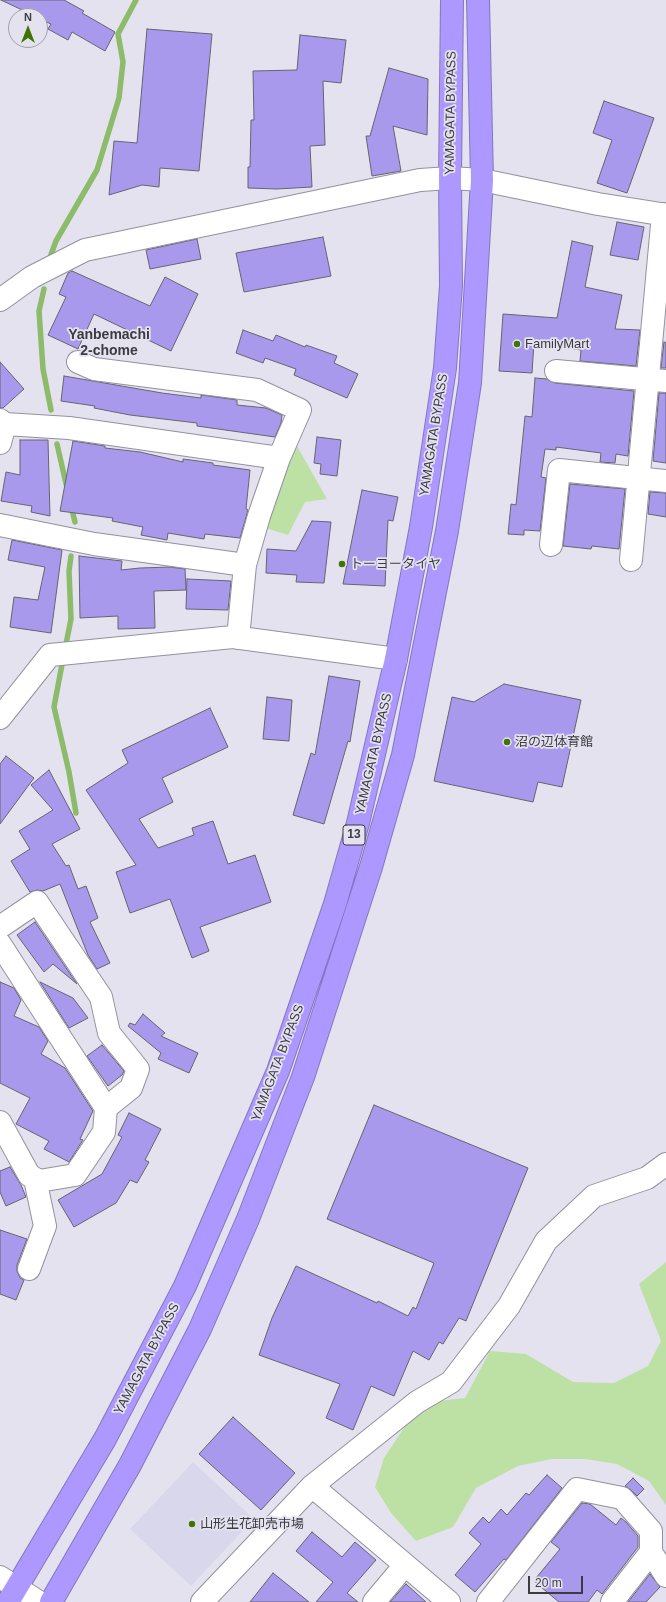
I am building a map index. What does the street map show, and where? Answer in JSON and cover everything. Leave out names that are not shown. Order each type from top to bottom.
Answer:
[{"type":"highway","name":"YAMAGATA BYPASS","points":[[8,1589],[105,1439],[185,1286],[278,1071],[335,904],[356,830],[396,659],[421,527],[445,368],[451,286],[450,178],[452,0]]},
{"type":"highway","name":"YAMAGATA BYPASS","points":[[51,1602],[130,1464],[200,1328],[248,1219],[303,1077],[370,867],[403,755],[447,531],[470,383],[482,180],[478,0]]},
{"type":"street","points":[[0,300],[32,277],[85,250],[420,180],[450,178],[482,180],[598,204],[665,214],[657,380],[639,478],[631,560]]},
{"type":"street","points":[[78,362],[94,369],[257,390],[300,410],[278,458],[258,516],[245,565],[238,638]]},
{"type":"street","points":[[556,371],[657,380]]},
{"type":"street","points":[[2,429],[69,428],[278,458]]},
{"type":"street","points":[[551,545],[559,470],[666,481]]},
{"type":"street","points":[[0,525],[94,544],[245,565]]},
{"type":"street","points":[[0,718],[50,655],[238,638],[396,659]]},
{"type":"street","points":[[0,927],[37,902],[101,997],[109,1033],[138,1069],[131,1088],[106,1108]]},
{"type":"street","points":[[0,944],[106,1108],[104,1132],[74,1175],[39,1181],[29,1175],[0,1122]]},
{"type":"street","points":[[202,1602],[312,1486],[416,1402],[451,1382],[509,1306],[546,1241],[594,1196],[647,1178],[666,1164]]},
{"type":"street","points":[[29,1269],[45,1226],[35,1178]]},
{"type":"street","points":[[312,1486],[449,1602]]},
{"type":"street","points":[[488,1602],[577,1489],[622,1498],[651,1531],[651,1552],[666,1576]]},
{"type":"street","points":[[612,1602],[651,1552]]},
{"type":"street","points":[[374,1602],[405,1565]]},
{"type":"street","points":[[8,1589],[39,1602]]},
{"type":"shaded area","name":"山形生花卸売市場","points":[[193,1462],[254,1519],[191,1586],[130,1529]]},
{"type":"green space","points":[[286,443],[297,446],[327,499],[305,502],[288,535],[256,525]]},
{"type":"green space","points":[[666,1262],[666,1505],[649,1481],[617,1464],[585,1459],[552,1459],[518,1466],[476,1488],[453,1527],[416,1541],[391,1513],[375,1487],[384,1458],[406,1425],[429,1402],[465,1398],[490,1351],[526,1354],[573,1382],[614,1383],[648,1366],[661,1341],[639,1284]]},
{"type":"building","points":[[1,0],[64,0],[84,11],[82,13],[115,32],[105,51],[72,32],[68,40],[48,29],[51,24],[48,23],[48,8],[18,8]]},
{"type":"building","points":[[147,29],[212,34],[199,171],[160,168],[159,187],[142,185],[109,195],[114,141],[137,143]]},
{"type":"building","points":[[300,35],[346,40],[341,83],[323,81],[325,145],[310,146],[312,187],[277,189],[248,188],[251,120],[254,120],[253,71],[297,70]]},
{"type":"building","points":[[389,68],[428,79],[427,135],[393,126],[401,171],[372,176],[366,136],[370,136]]},
{"type":"building","points":[[604,101],[654,118],[627,193],[597,183],[612,140],[593,133]]},
{"type":"building","points":[[617,222],[644,227],[638,260],[610,255]]},
{"type":"building","points":[[323,237],[331,276],[244,292],[236,253]]},
{"type":"building","points":[[197,239],[201,259],[150,269],[146,250]]},
{"type":"building","points":[[572,241],[593,246],[585,287],[622,295],[615,329],[640,330],[636,366],[580,361],[581,350],[534,342],[532,373],[499,371],[503,314],[557,318]]},
{"type":"building","points":[[72,271],[150,306],[165,277],[198,294],[171,351],[94,314],[78,349],[48,335],[66,297],[59,294],[68,273]]},
{"type":"building","points":[[243,330],[273,341],[276,335],[305,347],[306,345],[337,356],[334,363],[358,374],[347,398],[294,375],[296,369],[265,358],[263,363],[236,353]]},
{"type":"building","points":[[664,342],[666,343],[666,368],[661,368]]},
{"type":"building","points":[[0,362],[24,389],[3,408],[0,408]]},
{"type":"building","points":[[64,376],[162,393],[201,398],[201,395],[237,400],[237,405],[266,408],[282,415],[281,423],[275,437],[197,426],[197,423],[130,415],[94,408],[95,406],[61,401]]},
{"type":"building","points":[[535,378],[547,379],[555,383],[634,391],[628,456],[616,454],[615,463],[600,462],[601,453],[556,447],[556,450],[545,449],[541,477],[546,478],[540,531],[524,530],[524,535],[508,534],[511,504],[516,505],[525,416],[532,417]]},
{"type":"building","points":[[659,393],[666,393],[666,463],[653,461]]},
{"type":"building","points":[[317,437],[341,440],[337,476],[320,474],[321,464],[314,463]]},
{"type":"building","points":[[20,440],[48,440],[50,516],[31,512],[32,506],[1,501],[6,472],[20,475]]},
{"type":"building","points":[[73,441],[105,446],[105,448],[140,452],[183,462],[183,459],[250,470],[246,509],[248,510],[240,538],[205,534],[204,539],[168,533],[167,540],[141,535],[143,527],[112,521],[113,518],[60,511]]},
{"type":"building","points":[[570,484],[625,489],[619,549],[592,546],[591,549],[563,546]]},
{"type":"building","points":[[362,490],[398,497],[393,521],[388,520],[385,586],[343,584]]},
{"type":"building","points":[[650,492],[666,493],[666,517],[648,514]]},
{"type":"building","points":[[312,521],[331,522],[324,583],[296,582],[297,575],[266,573],[267,549],[296,551]]},
{"type":"building","points":[[12,540],[62,550],[51,633],[10,627],[14,597],[38,600],[45,567],[8,560]]},
{"type":"building","points":[[79,556],[122,561],[121,570],[170,567],[185,569],[186,590],[154,591],[155,628],[118,629],[118,616],[80,618]]},
{"type":"building","points":[[187,579],[231,581],[228,610],[186,609]]},
{"type":"building","points":[[329,676],[360,681],[350,742],[348,741],[324,824],[293,815],[311,753],[315,755]]},
{"type":"building","name":"沼の辺体育館","points":[[504,684],[581,700],[562,787],[538,782],[533,802],[434,781],[452,697],[474,702]]},
{"type":"building","points":[[267,697],[292,700],[289,741],[263,739]]},
{"type":"building","points":[[210,708],[228,747],[162,778],[173,802],[139,819],[158,848],[194,835],[192,828],[213,821],[228,864],[255,855],[271,902],[200,927],[209,951],[192,958],[170,899],[130,913],[116,872],[136,865],[86,790],[128,763],[122,750]]},
{"type":"building","points":[[6,756],[34,778],[0,824],[0,764]]},
{"type":"building","points":[[49,770],[80,829],[52,844],[66,866],[69,865],[78,889],[86,886],[98,918],[90,922],[110,963],[97,969],[88,955],[60,884],[43,891],[37,890],[30,892],[11,861],[30,849],[19,831],[53,810],[31,785]]},
{"type":"building","points":[[35,922],[77,984],[53,964],[44,972],[17,935]]},
{"type":"building","points":[[0,982],[14,988],[21,1000],[14,1016],[39,1027],[48,1041],[41,1054],[65,1068],[93,1111],[80,1139],[83,1140],[69,1162],[44,1149],[49,1141],[16,1124],[30,1098],[0,1083]]},
{"type":"building","points":[[40,982],[73,998],[88,1018],[69,1028]]},
{"type":"building","points":[[143,1014],[165,1033],[161,1036],[198,1053],[189,1073],[158,1059],[161,1053],[128,1026],[130,1023],[135,1025]]},
{"type":"building","points":[[102,1045],[124,1071],[122,1075],[108,1086],[87,1056]]},
{"type":"building","points":[[374,1105],[528,1168],[466,1321],[459,1318],[443,1344],[439,1342],[429,1360],[413,1351],[394,1396],[371,1386],[353,1430],[326,1418],[340,1384],[259,1355],[272,1318],[296,1266],[377,1303],[378,1301],[408,1316],[413,1307],[416,1309],[434,1263],[327,1219]]},
{"type":"building","points":[[129,1113],[161,1129],[145,1160],[149,1162],[137,1183],[130,1180],[116,1203],[74,1227],[58,1200],[102,1174],[122,1137],[118,1135]]},
{"type":"building","points":[[10,1167],[21,1185],[26,1197],[6,1206],[0,1192],[0,1171]]},
{"type":"building","points":[[0,1230],[27,1239],[17,1265],[17,1271],[20,1278],[24,1280],[16,1300],[0,1294]]},
{"type":"building","points":[[233,1417],[295,1473],[261,1510],[199,1454]]},
{"type":"building","points":[[547,1475],[562,1488],[506,1560],[504,1559],[475,1592],[455,1575],[481,1544],[469,1533],[483,1517],[489,1523],[501,1509],[507,1515],[526,1493],[529,1495]]},
{"type":"building","points":[[633,1478],[644,1489],[637,1496],[625,1486]]},
{"type":"building","points":[[582,1503],[590,1504],[616,1525],[621,1518],[638,1536],[638,1547],[602,1594],[597,1590],[588,1602],[559,1602],[536,1583],[536,1578],[560,1549],[551,1542]]},
{"type":"building","points":[[312,1532],[342,1557],[355,1542],[376,1560],[347,1593],[358,1602],[316,1602],[333,1582],[296,1551]]},
{"type":"building","points":[[273,1573],[309,1602],[250,1602]]},
{"type":"building","points":[[650,1574],[660,1587],[646,1602],[628,1602]]},
{"type":"building","points":[[406,1584],[426,1602],[390,1602]]},
{"type":"waterway","points":[[49,260],[56,241],[97,170],[119,98],[123,62],[118,34],[136,0]]},
{"type":"waterway","points":[[44,289],[39,311],[43,369],[51,410]]},
{"type":"waterway","points":[[57,444],[67,488]]},
{"type":"waterway","points":[[71,506],[75,522]]},
{"type":"waterway","points":[[65,649],[71,619],[69,571],[71,556]]},
{"type":"waterway","points":[[63,659],[54,707],[69,772],[76,813]]},
{"type":"place","name":"FamilyMart","points":[[517,344]]},
{"type":"place","name":"トーヨータイヤ","points":[[342,564]]},
{"type":"place","name":"沼の辺体育館","points":[[507,742]]},
{"type":"place","name":"山形生花卸売市場","points":[[192,1524]]},
{"type":"district","name":"Yanbemachi 2-chome","points":[[109,344]]}]
